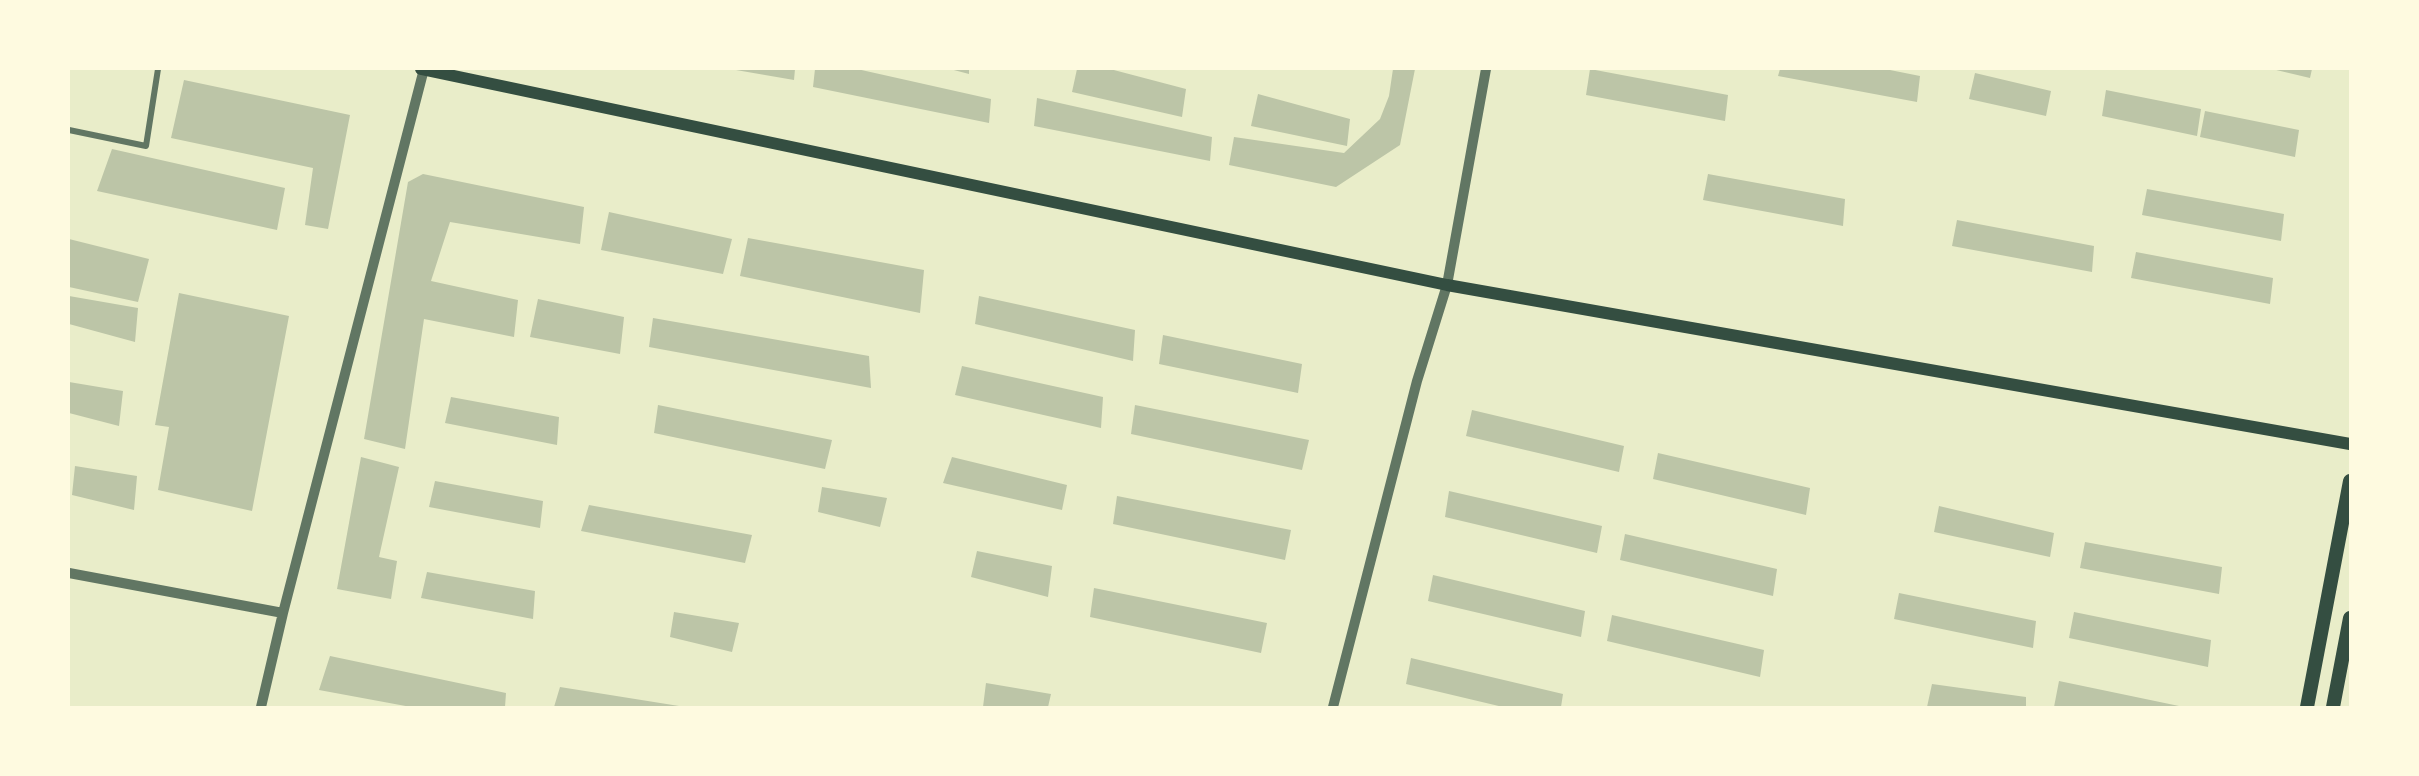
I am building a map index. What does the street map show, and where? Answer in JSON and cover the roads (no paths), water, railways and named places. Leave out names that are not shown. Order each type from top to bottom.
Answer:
[{"type":"main road","points":[[423,69],[1447,285],[2350,444]]},
{"type":"main road","points":[[2307,707],[2350,481]]},
{"type":"main road","points":[[2333,707],[2350,618]]},
{"type":"street","points":[[69,130],[146,147],[158,69]]},
{"type":"street","points":[[261,707],[283,613],[423,69]]},
{"type":"street","points":[[1333,707],[1414,392],[1447,285],[1486,69]]},
{"type":"street","points":[[69,573],[283,613]]}]
